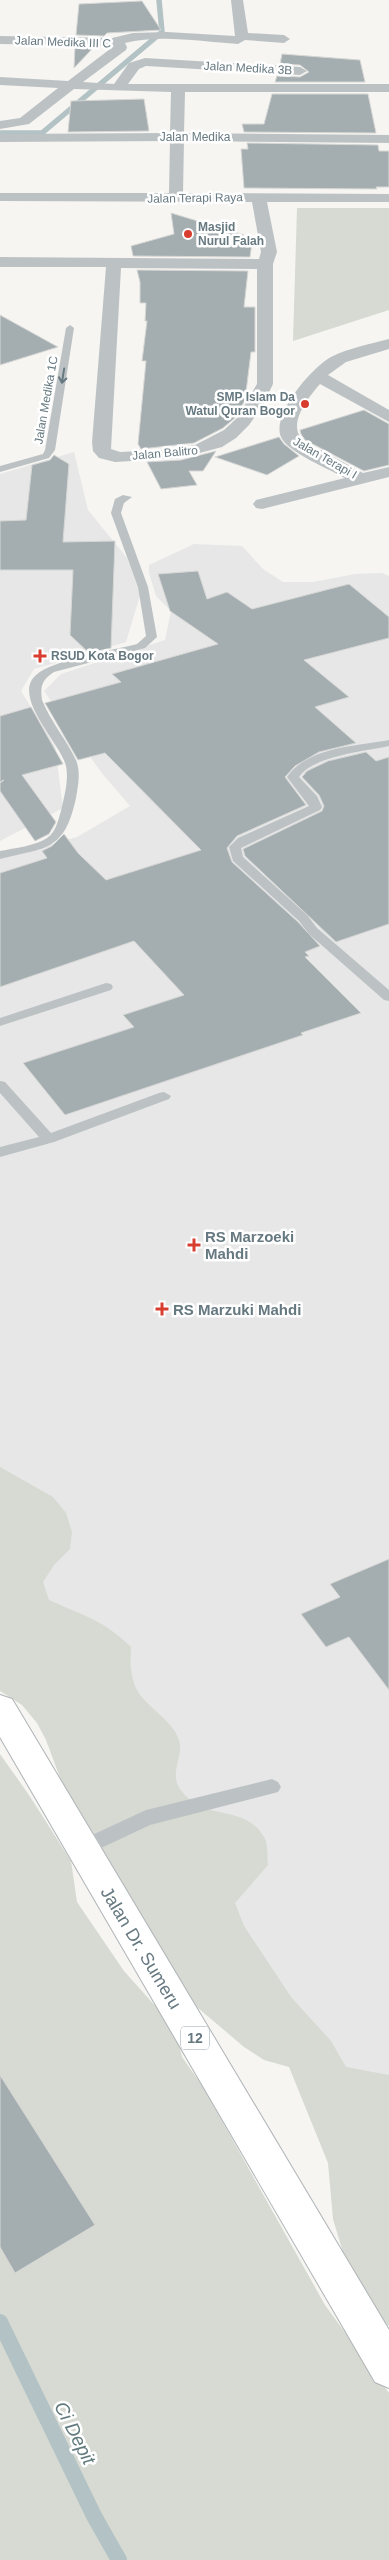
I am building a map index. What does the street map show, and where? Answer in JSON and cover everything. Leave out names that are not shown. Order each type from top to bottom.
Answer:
[{"type":"main road","name":"Jalan Dr. Sumeru","points":[[0,1708],[389,2368]]},
{"type":"street","points":[[237,0],[240,38]]},
{"type":"street","points":[[112,42],[137,36],[284,39]]},
{"type":"street","name":"Jalan Medika III C","points":[[0,40],[112,42],[120,44],[121,48],[70,85]]},
{"type":"street","name":"Jalan Medika 3B","points":[[116,88],[134,66],[142,63],[310,72]]},
{"type":"street","points":[[350,74],[389,77]]},
{"type":"street","name":"Jalan Medika 3B","points":[[0,81],[116,88],[389,88]]},
{"type":"street","points":[[0,125],[24,121],[70,85]]},
{"type":"street","points":[[176,199],[178,89]]},
{"type":"street","name":"Jalan Medika","points":[[0,138],[389,139]]},
{"type":"street","points":[[0,262],[266,264],[269,252],[258,196]]},
{"type":"street","name":"Jalan Terapi Raya","points":[[0,198],[176,199],[258,196],[389,198]]},
{"type":"street","name":"Jalan Balitro","points":[[114,263],[101,442],[104,453],[116,457],[184,453],[208,447],[221,441],[253,409],[265,384],[266,264]]},
{"type":"street","name":"Jalan Terapi I","points":[[361,479],[298,445],[287,435],[289,420],[317,376],[341,358],[389,344]]},
{"type":"street","points":[[317,376],[389,417]]},
{"type":"street","points":[[262,504],[389,472]]},
{"type":"lane","name":"Jalan Medika 1C","points":[[0,470],[46,456],[50,450],[70,328]]},
{"type":"lane","points":[[0,855],[52,840],[62,827],[72,791],[71,762],[48,728],[36,698],[35,687],[38,678],[50,670],[141,646],[152,637],[143,587],[116,513],[119,501],[127,496]]},
{"type":"lane","points":[[389,743],[315,760],[300,766],[293,777],[313,799],[316,807],[242,841],[235,847],[234,852],[237,858],[303,918],[313,930],[389,997]]},
{"type":"lane","points":[[0,1022],[106,987]]},
{"type":"lane","points":[[0,1085],[49,1139]]},
{"type":"lane","points":[[0,1152],[49,1139],[164,1096]]},
{"type":"lane","points":[[82,1850],[146,1818],[272,1787]]},
{"type":"shaded area","points":[[297,208],[389,208],[389,310],[293,341]]},
{"type":"shaded area","name":"RSUD Kota Bogor","points":[[74,452],[88,510],[127,558],[141,592],[126,642],[34,669],[21,691],[55,746],[63,808],[0,841],[0,474]]},
{"type":"shaded area","name":"RS Marzoeki Mahdi","points":[[194,544],[242,546],[263,569],[283,582],[313,582],[355,574],[382,573],[389,576],[389,2188],[0,1633],[0,858],[77,837],[130,806],[101,772],[44,691],[61,674],[165,640],[171,611],[156,596],[149,573],[149,565]]},
{"type":"shaded area","points":[[0,1467],[53,1497],[66,1513],[72,1532],[70,1549],[54,1565],[43,1582],[49,1600],[102,1624],[131,1647],[131,1668],[136,1688],[146,1702],[167,1722],[178,1736],[180,1750],[176,1778],[180,1789],[190,1800],[201,1806],[247,1820],[257,1828],[265,1839],[268,1865],[235,1903],[244,1926],[291,1997],[331,2041],[346,2067],[389,2075],[389,2326],[369,2309],[351,2279],[333,2219],[328,2163],[289,2067],[264,2060],[244,2047],[185,1997],[62,1783],[46,1740],[37,1723],[22,1705],[0,1691]]},
{"type":"shaded area","points":[[0,1754],[71,1861],[77,1902],[124,1971],[175,2028],[182,2057],[203,2087],[325,2305],[389,2393],[389,2560],[0,2560]]},
{"type":"building","points":[[142,1],[161,30],[107,33],[104,36],[76,35],[79,4]]},
{"type":"building","points":[[75,47],[93,48],[74,68]]},
{"type":"building","points":[[282,54],[360,60],[365,82],[275,82],[277,76],[300,77],[309,72],[300,65],[280,64]]},
{"type":"building","points":[[272,94],[368,94],[376,133],[244,132],[242,124],[264,124]]},
{"type":"building","points":[[144,99],[149,131],[68,132],[71,101]]},
{"type":"building","points":[[247,143],[378,145],[379,151],[389,151],[389,187],[376,187],[377,189],[244,188],[241,149],[248,149]]},
{"type":"building","points":[[171,213],[244,235],[238,238],[252,243],[250,257],[133,256],[131,246],[174,234]]},
{"type":"building","points":[[137,270],[248,271],[244,307],[255,307],[255,352],[251,352],[245,400],[236,417],[223,428],[194,443],[141,449],[138,444],[146,361],[142,361],[147,321],[145,321],[146,303],[140,303],[140,282]]},
{"type":"building","points":[[0,315],[58,347],[0,365]]},
{"type":"building","points":[[364,410],[389,424],[389,465],[364,471],[305,440],[301,434],[300,430]]},
{"type":"building","points":[[279,437],[284,444],[299,456],[267,475],[215,457]]},
{"type":"building","points":[[216,451],[203,471],[189,471],[197,485],[161,489],[147,462],[181,460]]},
{"type":"building","points":[[54,455],[69,464],[63,542],[115,541],[111,648],[89,653],[70,635],[73,570],[0,570],[0,521],[26,520],[32,465],[50,460]]},
{"type":"building","points":[[198,571],[207,599],[227,592],[252,609],[349,584],[389,617],[389,638],[304,660],[349,697],[315,707],[356,743],[319,752],[295,766],[285,777],[306,805],[237,836],[227,848],[232,862],[298,922],[320,946],[305,952],[309,956],[305,957],[361,1013],[301,1033],[303,1035],[65,1115],[23,1063],[134,1027],[123,1015],[184,995],[134,941],[0,987],[0,873],[47,858],[42,851],[52,846],[64,834],[78,853],[106,880],[201,850],[105,753],[78,760],[45,703],[121,682],[112,674],[218,644],[170,611],[158,574]]},
{"type":"building","points":[[31,707],[63,764],[22,775],[56,822],[49,834],[35,841],[0,791],[0,783],[4,780],[0,782],[0,716]]},
{"type":"building","points":[[366,752],[376,761],[389,757],[389,924],[336,942],[245,856],[243,849],[322,811],[324,806],[319,795],[302,777],[307,771],[328,761]]},
{"type":"building","points":[[389,1559],[389,1690],[349,1637],[326,1647],[301,1614],[340,1597],[330,1584]]},
{"type":"building","points":[[0,2075],[95,2225],[15,2273],[0,2247]]},
{"type":"waterway","points":[[0,133],[42,133],[162,32],[159,0]]},
{"type":"waterway","name":"Ci Depit","points":[[0,2322],[94,2516],[119,2560]]},
{"type":"place","name":"Masjid Nurul Falah","points":[[188,234]]},
{"type":"place","name":"SMP Islam Da Watul Quran Bogor","points":[[305,404]]},
{"type":"place","name":"RSUD Kota Bogor","points":[[40,656]]},
{"type":"place","name":"RS Marzoeki Mahdi","points":[[194,1245]]},
{"type":"place","name":"RS Marzuki Mahdi","points":[[162,1309]]}]
